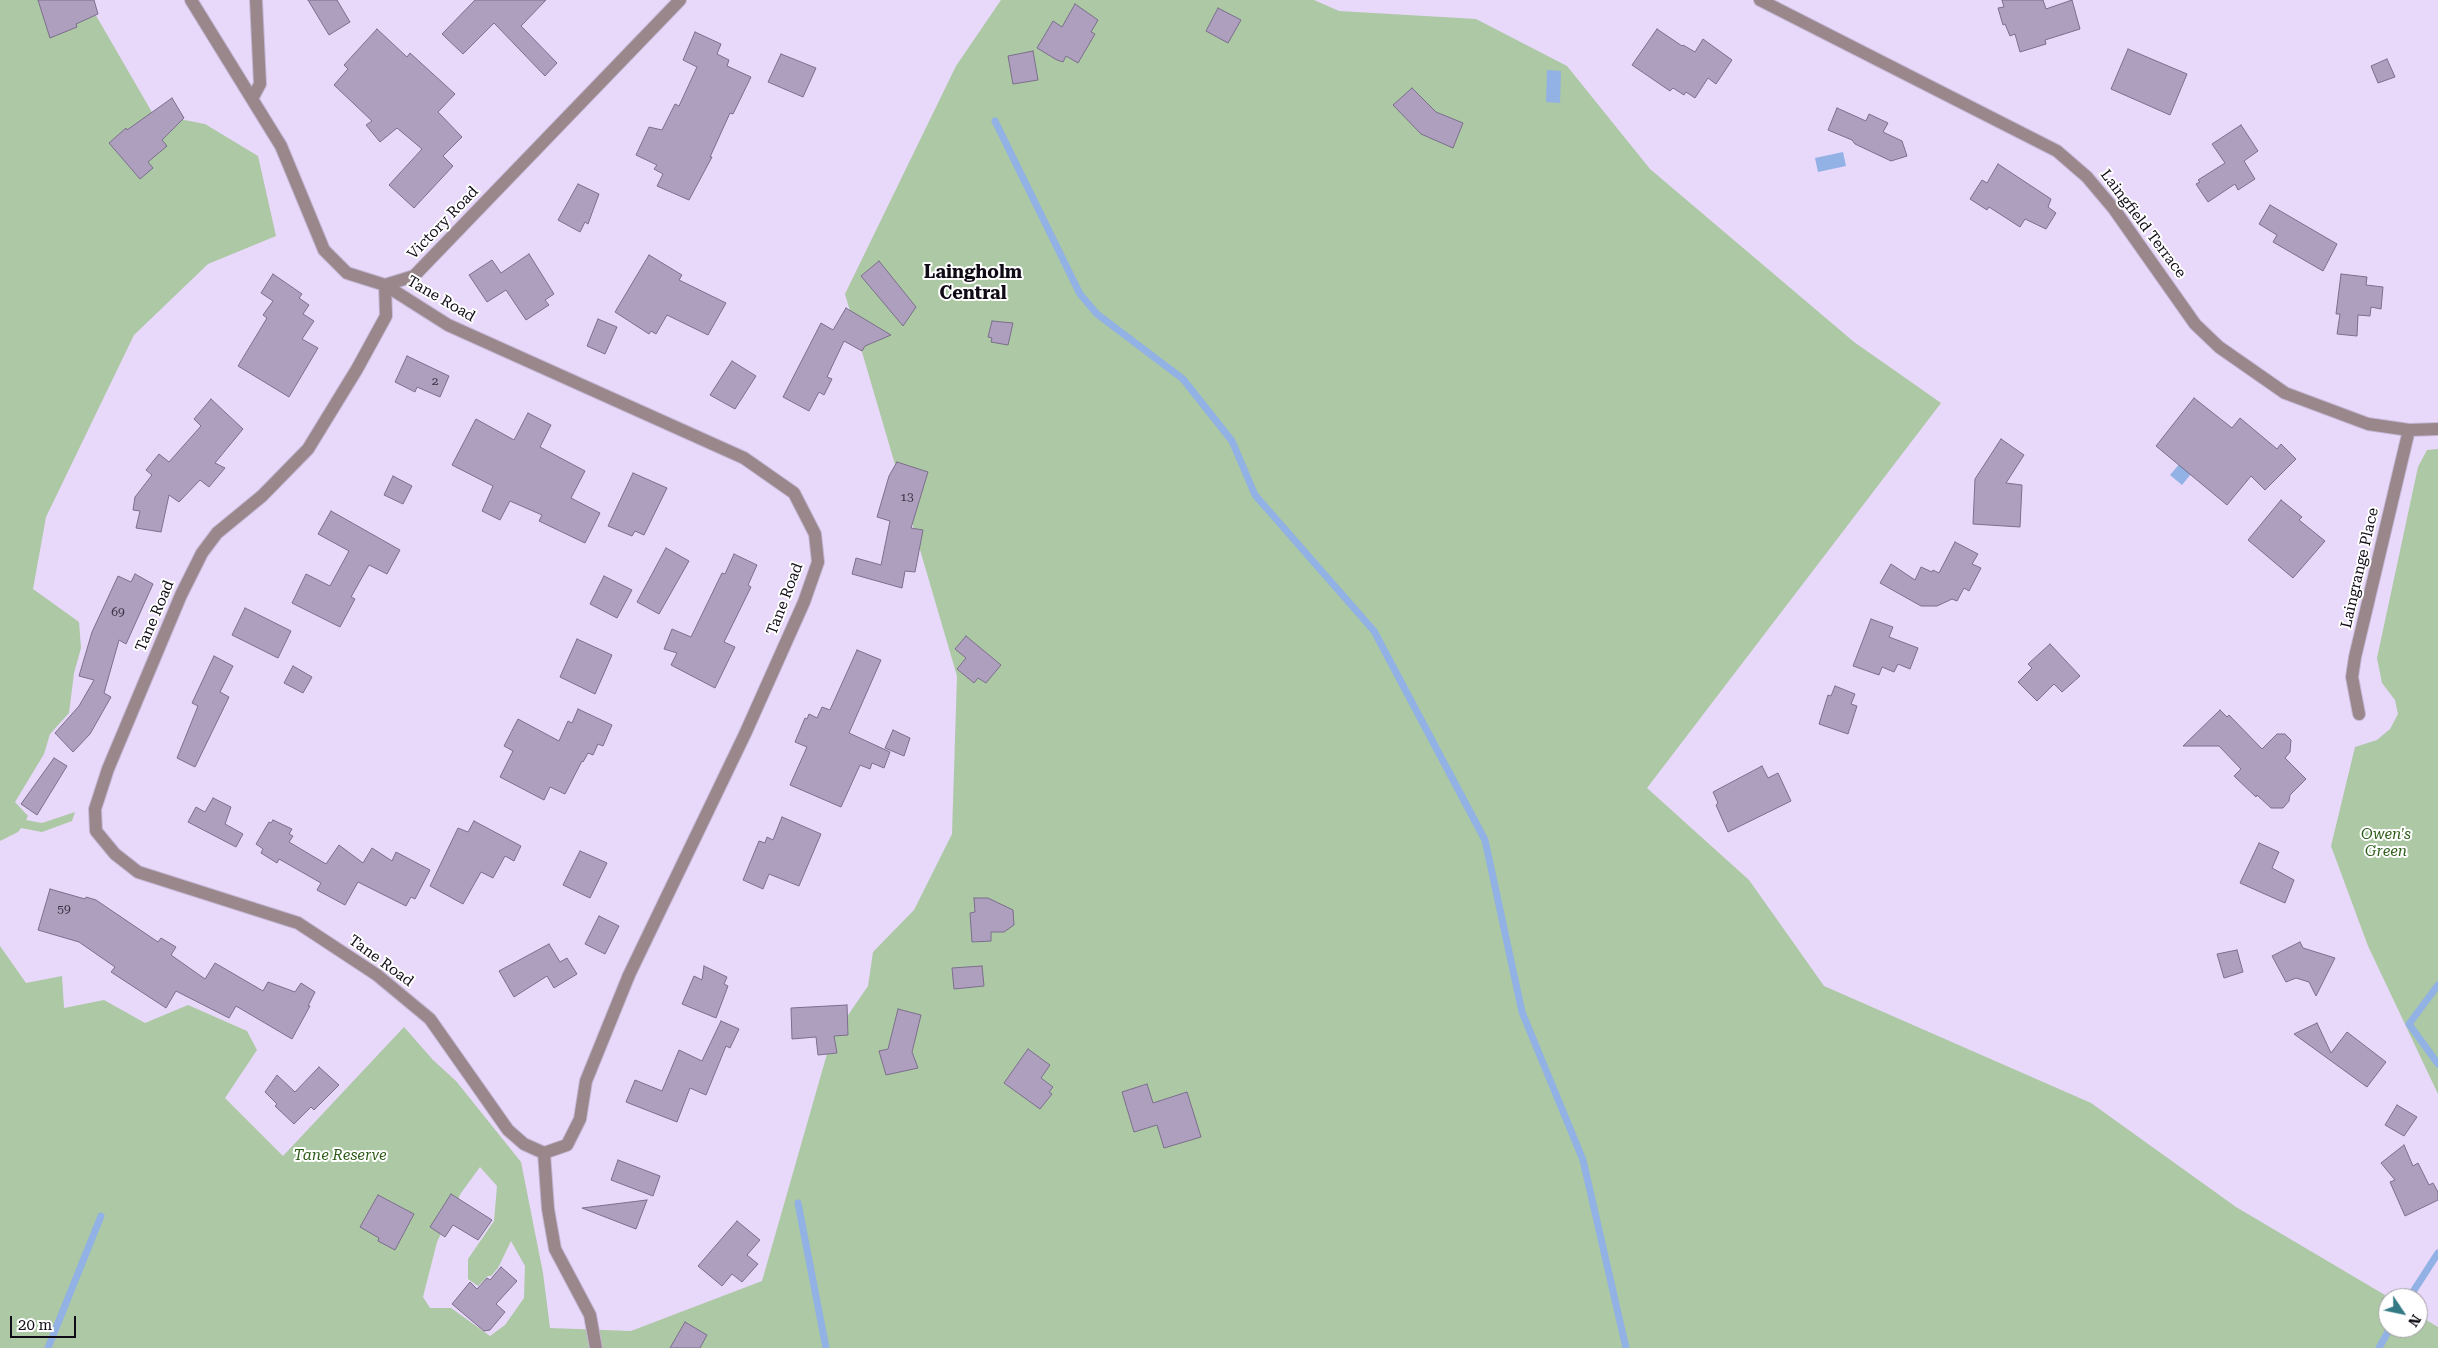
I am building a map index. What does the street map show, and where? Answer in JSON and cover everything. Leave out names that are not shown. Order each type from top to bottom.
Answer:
[{"type":"street","points":[[190,0],[281,146],[324,250],[347,273],[386,285]]},
{"type":"street","points":[[252,99],[260,84],[256,0]]},
{"type":"street","name":"Victory Road","points":[[386,285],[414,276],[680,0]]},
{"type":"street","name":"Laingfield Terrace","points":[[1760,0],[2057,151],[2087,177],[2114,209],[2195,324],[2219,347],[2250,371],[2285,393],[2368,424],[2409,430],[2438,429]]},
{"type":"street","name":"Tane Road","points":[[386,285],[448,325],[744,458],[794,493],[815,534],[818,562],[804,602],[745,734],[629,975],[586,1080],[580,1119],[568,1144],[544,1153],[524,1144],[508,1130],[430,1019],[377,975],[298,923],[138,872],[116,854],[96,831],[95,809],[108,769],[181,595],[202,553],[217,533],[262,496],[308,449],[352,377],[386,316],[386,285]]},
{"type":"street","name":"Laingrange Place","points":[[2360,714],[2352,677],[2355,657],[2409,430]]},
{"type":"street","points":[[544,1153],[548,1209],[555,1249],[590,1315],[596,1348]]},
{"type":"green space","points":[[0,0],[87,0],[153,114],[205,124],[258,156],[276,236],[208,264],[134,335],[46,517],[33,589],[79,622],[81,648],[74,673],[69,713],[50,734],[44,754],[15,802],[28,816],[26,820],[42,823],[75,812],[72,821],[42,832],[21,828],[18,832],[0,841]]},
{"type":"green space","name":"Tane Reserve","points":[[1001,0],[1314,0],[1339,11],[1476,19],[1567,66],[1650,169],[1854,342],[1941,403],[1647,788],[1749,880],[1824,986],[2091,1103],[2236,1207],[2378,1291],[2378,1338],[2428,1338],[2428,1321],[2438,1327],[2438,1348],[0,1348],[0,946],[26,983],[62,976],[64,1008],[104,1000],[145,1023],[188,1005],[247,1031],[257,1050],[225,1098],[283,1156],[404,1027],[433,1060],[456,1081],[521,1162],[543,1273],[550,1328],[631,1331],[762,1281],[831,1040],[868,986],[873,952],[914,910],[952,834],[957,676],[845,294],[956,66]],"holes":[[[480,1167],[497,1186],[494,1221],[468,1259],[468,1279],[478,1286],[488,1276],[491,1276],[498,1268],[511,1241],[525,1266],[524,1298],[505,1325],[490,1336],[451,1308],[430,1308],[423,1297],[437,1242],[461,1193]]]},
{"type":"green space","name":"Owen's Green","points":[[2438,449],[2438,1094],[2368,946],[2331,846],[2355,747],[2377,740],[2390,729],[2398,714],[2395,700],[2382,683],[2377,658],[2418,467],[2427,450]]},
{"type":"water","points":[[1547,70],[1561,71],[1560,103],[1546,102]]},
{"type":"water","points":[[1843,152],[1846,166],[1818,172],[1815,158]]},
{"type":"water","points":[[2191,450],[2203,459],[2182,485],[2170,475]]},
{"type":"building","points":[[38,0],[94,0],[98,14],[76,24],[77,27],[50,38]]},
{"type":"building","points":[[308,0],[337,0],[350,22],[329,35]]},
{"type":"building","points":[[475,0],[546,0],[521,26],[557,63],[545,76],[494,23],[463,54],[442,34]]},
{"type":"building","points":[[2002,0],[2043,0],[2046,9],[2072,0],[2080,29],[2045,40],[2046,44],[2020,52],[2015,34],[2010,36],[2005,24],[2003,25],[1998,8],[2004,7]]},
{"type":"building","points":[[1075,4],[1098,20],[1091,32],[1095,34],[1078,63],[1066,56],[1063,62],[1037,48],[1053,21],[1062,27]]},
{"type":"building","points":[[1218,8],[1241,20],[1228,43],[1206,31]]},
{"type":"building","points":[[377,29],[407,57],[410,53],[455,94],[438,112],[462,137],[443,156],[453,166],[414,208],[389,185],[422,149],[397,128],[380,142],[366,125],[372,121],[334,85],[348,69],[344,65]]},
{"type":"building","points":[[1657,29],[1682,46],[1695,52],[1703,39],[1732,60],[1716,84],[1708,78],[1695,98],[1686,92],[1684,95],[1673,88],[1670,91],[1632,65]]},
{"type":"building","points":[[695,32],[721,44],[717,54],[729,60],[727,66],[751,77],[733,114],[730,113],[710,157],[712,157],[689,200],[657,186],[663,174],[654,169],[657,165],[636,155],[649,127],[662,130],[675,104],[679,106],[697,67],[683,60]]},
{"type":"building","points":[[2128,49],[2187,74],[2170,115],[2111,89]]},
{"type":"building","points":[[1033,51],[1038,80],[1013,84],[1008,56]]},
{"type":"building","points":[[781,54],[816,68],[803,97],[768,82]]},
{"type":"building","points":[[2387,59],[2395,77],[2378,83],[2371,66]]},
{"type":"building","points":[[1412,88],[1436,112],[1463,123],[1453,148],[1421,134],[1393,105]]},
{"type":"building","points":[[172,98],[184,118],[162,140],[167,146],[148,162],[153,168],[140,179],[109,143],[126,128],[127,130]]},
{"type":"building","points":[[1837,108],[1866,121],[1869,114],[1888,123],[1883,132],[1902,141],[1907,156],[1891,161],[1855,144],[1852,140],[1828,130]]},
{"type":"building","points":[[2241,125],[2258,151],[2244,161],[2255,179],[2238,190],[2235,184],[2208,202],[2196,184],[2200,182],[2198,180],[2225,163],[2212,144]]},
{"type":"building","points":[[1998,164],[2051,199],[2048,207],[2056,213],[2046,229],[2025,219],[2020,227],[1989,207],[1987,210],[1970,199],[1982,180],[1987,183]]},
{"type":"building","points":[[578,184],[599,194],[588,224],[585,222],[580,232],[558,220]]},
{"type":"building","points":[[2270,205],[2337,244],[2323,271],[2273,242],[2277,235],[2259,224]]},
{"type":"building","points":[[529,254],[554,294],[545,300],[549,305],[526,320],[506,290],[487,302],[469,275],[492,260],[501,273]]},
{"type":"building","points":[[649,255],[682,275],[679,280],[726,303],[708,335],[667,315],[656,334],[651,331],[649,334],[615,312]]},
{"type":"building","points":[[879,261],[916,307],[903,326],[861,276]]},
{"type":"building","points":[[273,274],[302,294],[299,298],[309,305],[303,314],[314,321],[302,339],[318,348],[289,397],[238,366],[267,318],[263,315],[273,301],[261,293]]},
{"type":"building","points":[[2341,274],[2367,277],[2366,285],[2383,287],[2381,309],[2371,307],[2370,316],[2358,315],[2357,336],[2337,334],[2340,314],[2336,314]]},
{"type":"building","points":[[846,308],[891,335],[865,346],[862,351],[844,341],[827,377],[832,379],[824,395],[819,392],[809,411],[783,397],[821,323],[833,330]]},
{"type":"building","points":[[598,319],[617,327],[605,354],[587,346]]},
{"type":"building","points":[[992,321],[1013,323],[1008,345],[991,342],[992,338],[988,337]]},
{"type":"building","points":[[407,356],[449,376],[440,397],[417,387],[415,392],[395,382]]},
{"type":"building","points":[[732,361],[756,376],[735,409],[710,395]]},
{"type":"building","points":[[2194,398],[2232,428],[2240,418],[2277,449],[2281,444],[2296,459],[2265,490],[2251,476],[2227,505],[2156,446]]},
{"type":"building","points":[[211,399],[243,429],[215,463],[225,468],[209,487],[200,480],[179,502],[169,495],[161,532],[136,528],[140,511],[133,510],[135,497],[152,475],[146,470],[159,454],[169,462],[201,426],[194,419]]},
{"type":"building","points":[[528,413],[551,425],[540,447],[585,471],[571,498],[600,513],[585,543],[539,521],[542,515],[510,501],[500,520],[482,511],[493,486],[452,465],[476,419],[514,440]]},
{"type":"building","points":[[2001,439],[2024,455],[2006,483],[2022,485],[2020,527],[1973,524],[1975,479]]},
{"type":"building","points":[[897,462],[928,472],[911,528],[923,530],[915,572],[905,571],[902,588],[852,574],[856,558],[881,565],[890,521],[877,517],[889,476]]},
{"type":"building","points":[[633,473],[667,488],[644,535],[635,531],[632,536],[608,526]]},
{"type":"building","points":[[393,476],[412,486],[403,504],[384,495]]},
{"type":"building","points":[[2281,500],[2302,517],[2299,520],[2325,541],[2293,578],[2248,540]]},
{"type":"building","points":[[331,511],[400,550],[387,574],[369,565],[351,597],[355,599],[340,627],[292,603],[306,574],[330,586],[349,551],[318,534]]},
{"type":"building","points":[[1955,542],[1978,554],[1972,564],[1981,568],[1969,591],[1964,588],[1957,601],[1952,599],[1937,606],[1921,606],[1880,583],[1891,564],[1915,580],[1921,567],[1939,573]]},
{"type":"building","points":[[666,548],[689,561],[659,614],[637,602]]},
{"type":"building","points":[[734,554],[757,565],[748,585],[751,587],[724,642],[735,647],[715,688],[671,665],[677,653],[664,649],[672,629],[691,637],[722,573],[725,574]]},
{"type":"building","points":[[135,574],[153,584],[126,644],[119,640],[104,693],[111,697],[90,734],[73,752],[55,733],[79,706],[94,680],[79,676],[92,632],[118,576],[131,582]]},
{"type":"building","points":[[604,576],[632,590],[617,618],[590,604]]},
{"type":"building","points":[[245,608],[291,631],[278,658],[232,635]]},
{"type":"building","points":[[1871,619],[1893,627],[1889,637],[1918,648],[1910,669],[1898,664],[1894,672],[1882,667],[1879,675],[1853,666]]},
{"type":"building","points":[[966,636],[1001,665],[986,683],[978,678],[974,683],[957,669],[966,658],[955,649]]},
{"type":"building","points":[[577,639],[612,655],[595,694],[560,677]]},
{"type":"building","points":[[2050,644],[2080,676],[2062,692],[2054,684],[2037,701],[2018,682],[2032,668],[2028,664]]},
{"type":"building","points":[[857,650],[881,660],[849,733],[890,752],[884,768],[872,763],[870,769],[860,765],[841,807],[790,785],[807,747],[795,742],[805,718],[807,719],[809,714],[817,718],[822,707],[830,710]]},
{"type":"building","points":[[214,656],[233,666],[220,692],[229,697],[195,767],[177,758],[198,706],[192,703]]},
{"type":"building","points":[[293,666],[312,677],[303,693],[284,683]]},
{"type":"building","points":[[1835,686],[1855,694],[1851,704],[1857,706],[1848,734],[1819,724],[1828,695],[1831,696]]},
{"type":"building","points":[[578,709],[612,725],[603,746],[598,744],[593,755],[588,753],[582,761],[565,794],[550,787],[544,800],[500,777],[513,751],[504,746],[518,719],[559,741],[568,721],[572,723]]},
{"type":"building","points":[[2220,710],[2227,717],[2229,715],[2262,749],[2277,734],[2285,734],[2291,740],[2290,752],[2285,758],[2306,779],[2290,795],[2289,801],[2283,808],[2271,808],[2234,776],[2241,769],[2219,746],[2183,746]]},
{"type":"building","points":[[893,730],[910,738],[904,756],[885,748]]},
{"type":"building","points":[[54,758],[67,766],[37,815],[21,804]]},
{"type":"building","points":[[1762,766],[1768,778],[1778,773],[1791,801],[1728,832],[1716,805],[1718,803],[1713,792]]},
{"type":"building","points":[[213,798],[231,807],[225,824],[243,834],[236,847],[188,822],[196,807],[205,812]]},
{"type":"building","points":[[782,817],[821,834],[799,886],[769,874],[763,889],[743,880],[759,841],[765,843],[767,837],[773,840]]},
{"type":"building","points":[[273,820],[292,829],[289,834],[293,836],[289,842],[326,864],[339,845],[363,863],[372,848],[392,861],[396,852],[430,870],[415,899],[411,897],[406,906],[358,882],[345,905],[317,890],[321,883],[279,859],[277,863],[261,853],[263,849],[256,844],[269,822],[271,823]]},
{"type":"building","points":[[474,821],[521,846],[514,861],[505,856],[493,878],[481,872],[463,904],[430,886],[458,828],[468,832]]},
{"type":"building","points":[[2259,843],[2279,852],[2272,868],[2294,880],[2285,903],[2240,883]]},
{"type":"building","points":[[580,851],[607,863],[590,898],[563,885]]},
{"type":"building","points":[[50,889],[85,899],[86,897],[96,900],[158,942],[161,938],[176,947],[171,955],[205,979],[215,963],[263,991],[268,982],[295,992],[301,983],[315,992],[308,1006],[310,1006],[292,1039],[236,1006],[229,1018],[176,991],[166,1008],[111,972],[115,967],[79,942],[38,930]]},
{"type":"building","points":[[974,898],[988,898],[1013,910],[1014,925],[1004,932],[991,932],[991,941],[972,942],[970,913],[975,912]]},
{"type":"building","points":[[599,916],[619,926],[605,954],[585,944]]},
{"type":"building","points":[[2300,942],[2303,948],[2335,958],[2316,996],[2309,982],[2296,978],[2286,982],[2272,956]]},
{"type":"building","points":[[549,944],[560,962],[567,958],[577,974],[554,988],[547,976],[514,997],[499,971]]},
{"type":"building","points":[[2237,950],[2243,972],[2224,978],[2217,954]]},
{"type":"building","points":[[704,966],[727,977],[724,984],[728,986],[716,1018],[682,1004],[694,976],[702,980]]},
{"type":"building","points":[[982,966],[984,986],[954,989],[952,968]]},
{"type":"building","points":[[847,1005],[848,1035],[834,1036],[837,1053],[818,1055],[816,1037],[792,1039],[791,1008]]},
{"type":"building","points":[[898,1009],[921,1015],[912,1052],[918,1068],[886,1075],[879,1051],[888,1049]]},
{"type":"building","points":[[721,1021],[739,1029],[730,1048],[726,1046],[706,1095],[690,1088],[677,1122],[626,1102],[635,1080],[662,1091],[679,1050],[702,1061]]},
{"type":"building","points":[[2317,1023],[2331,1053],[2347,1032],[2386,1062],[2367,1087],[2294,1034]]},
{"type":"building","points":[[1028,1049],[1050,1065],[1041,1078],[1053,1087],[1049,1092],[1052,1094],[1040,1109],[1004,1083]]},
{"type":"building","points":[[319,1067],[339,1085],[314,1110],[311,1107],[294,1124],[275,1106],[277,1104],[265,1092],[277,1075],[295,1092]]},
{"type":"building","points":[[1147,1084],[1153,1103],[1187,1092],[1201,1137],[1164,1148],[1157,1125],[1134,1132],[1122,1092]]},
{"type":"building","points":[[2397,1105],[2417,1117],[2404,1136],[2385,1125]]},
{"type":"building","points":[[2404,1145],[2413,1166],[2418,1163],[2429,1185],[2433,1183],[2438,1192],[2438,1200],[2405,1216],[2390,1182],[2395,1180],[2381,1163]]},
{"type":"building","points":[[618,1160],[660,1176],[653,1196],[611,1180]]},
{"type":"building","points":[[451,1194],[492,1220],[478,1240],[453,1225],[445,1237],[430,1227]]},
{"type":"building","points":[[378,1195],[414,1214],[395,1250],[378,1241],[379,1238],[360,1227]]},
{"type":"building","points":[[647,1200],[636,1229],[582,1208]]},
{"type":"building","points":[[737,1221],[760,1240],[747,1255],[758,1264],[742,1282],[732,1274],[722,1286],[698,1266]]},
{"type":"building","points":[[501,1267],[517,1281],[496,1304],[505,1312],[490,1330],[484,1331],[452,1304],[470,1282],[477,1289],[487,1278],[490,1280]]},
{"type":"building","points":[[685,1322],[707,1335],[700,1348],[670,1348]]},
{"type":"waterway","points":[[995,121],[1080,294],[1097,314],[1183,379],[1232,441],[1255,495],[1374,631],[1485,840],[1522,1012],[1583,1160],[1626,1348]]},
{"type":"waterway","points":[[2438,985],[2409,1024],[2438,1064]]},
{"type":"waterway","points":[[798,1203],[826,1348]]},
{"type":"waterway","points":[[48,1348],[101,1216]]},
{"type":"waterway","points":[[2415,1288],[2438,1253]]},
{"type":"waterway","points":[[2379,1348],[2384,1338]]},
{"type":"district","name":"Laingholm Central","points":[[973,283]]}]
